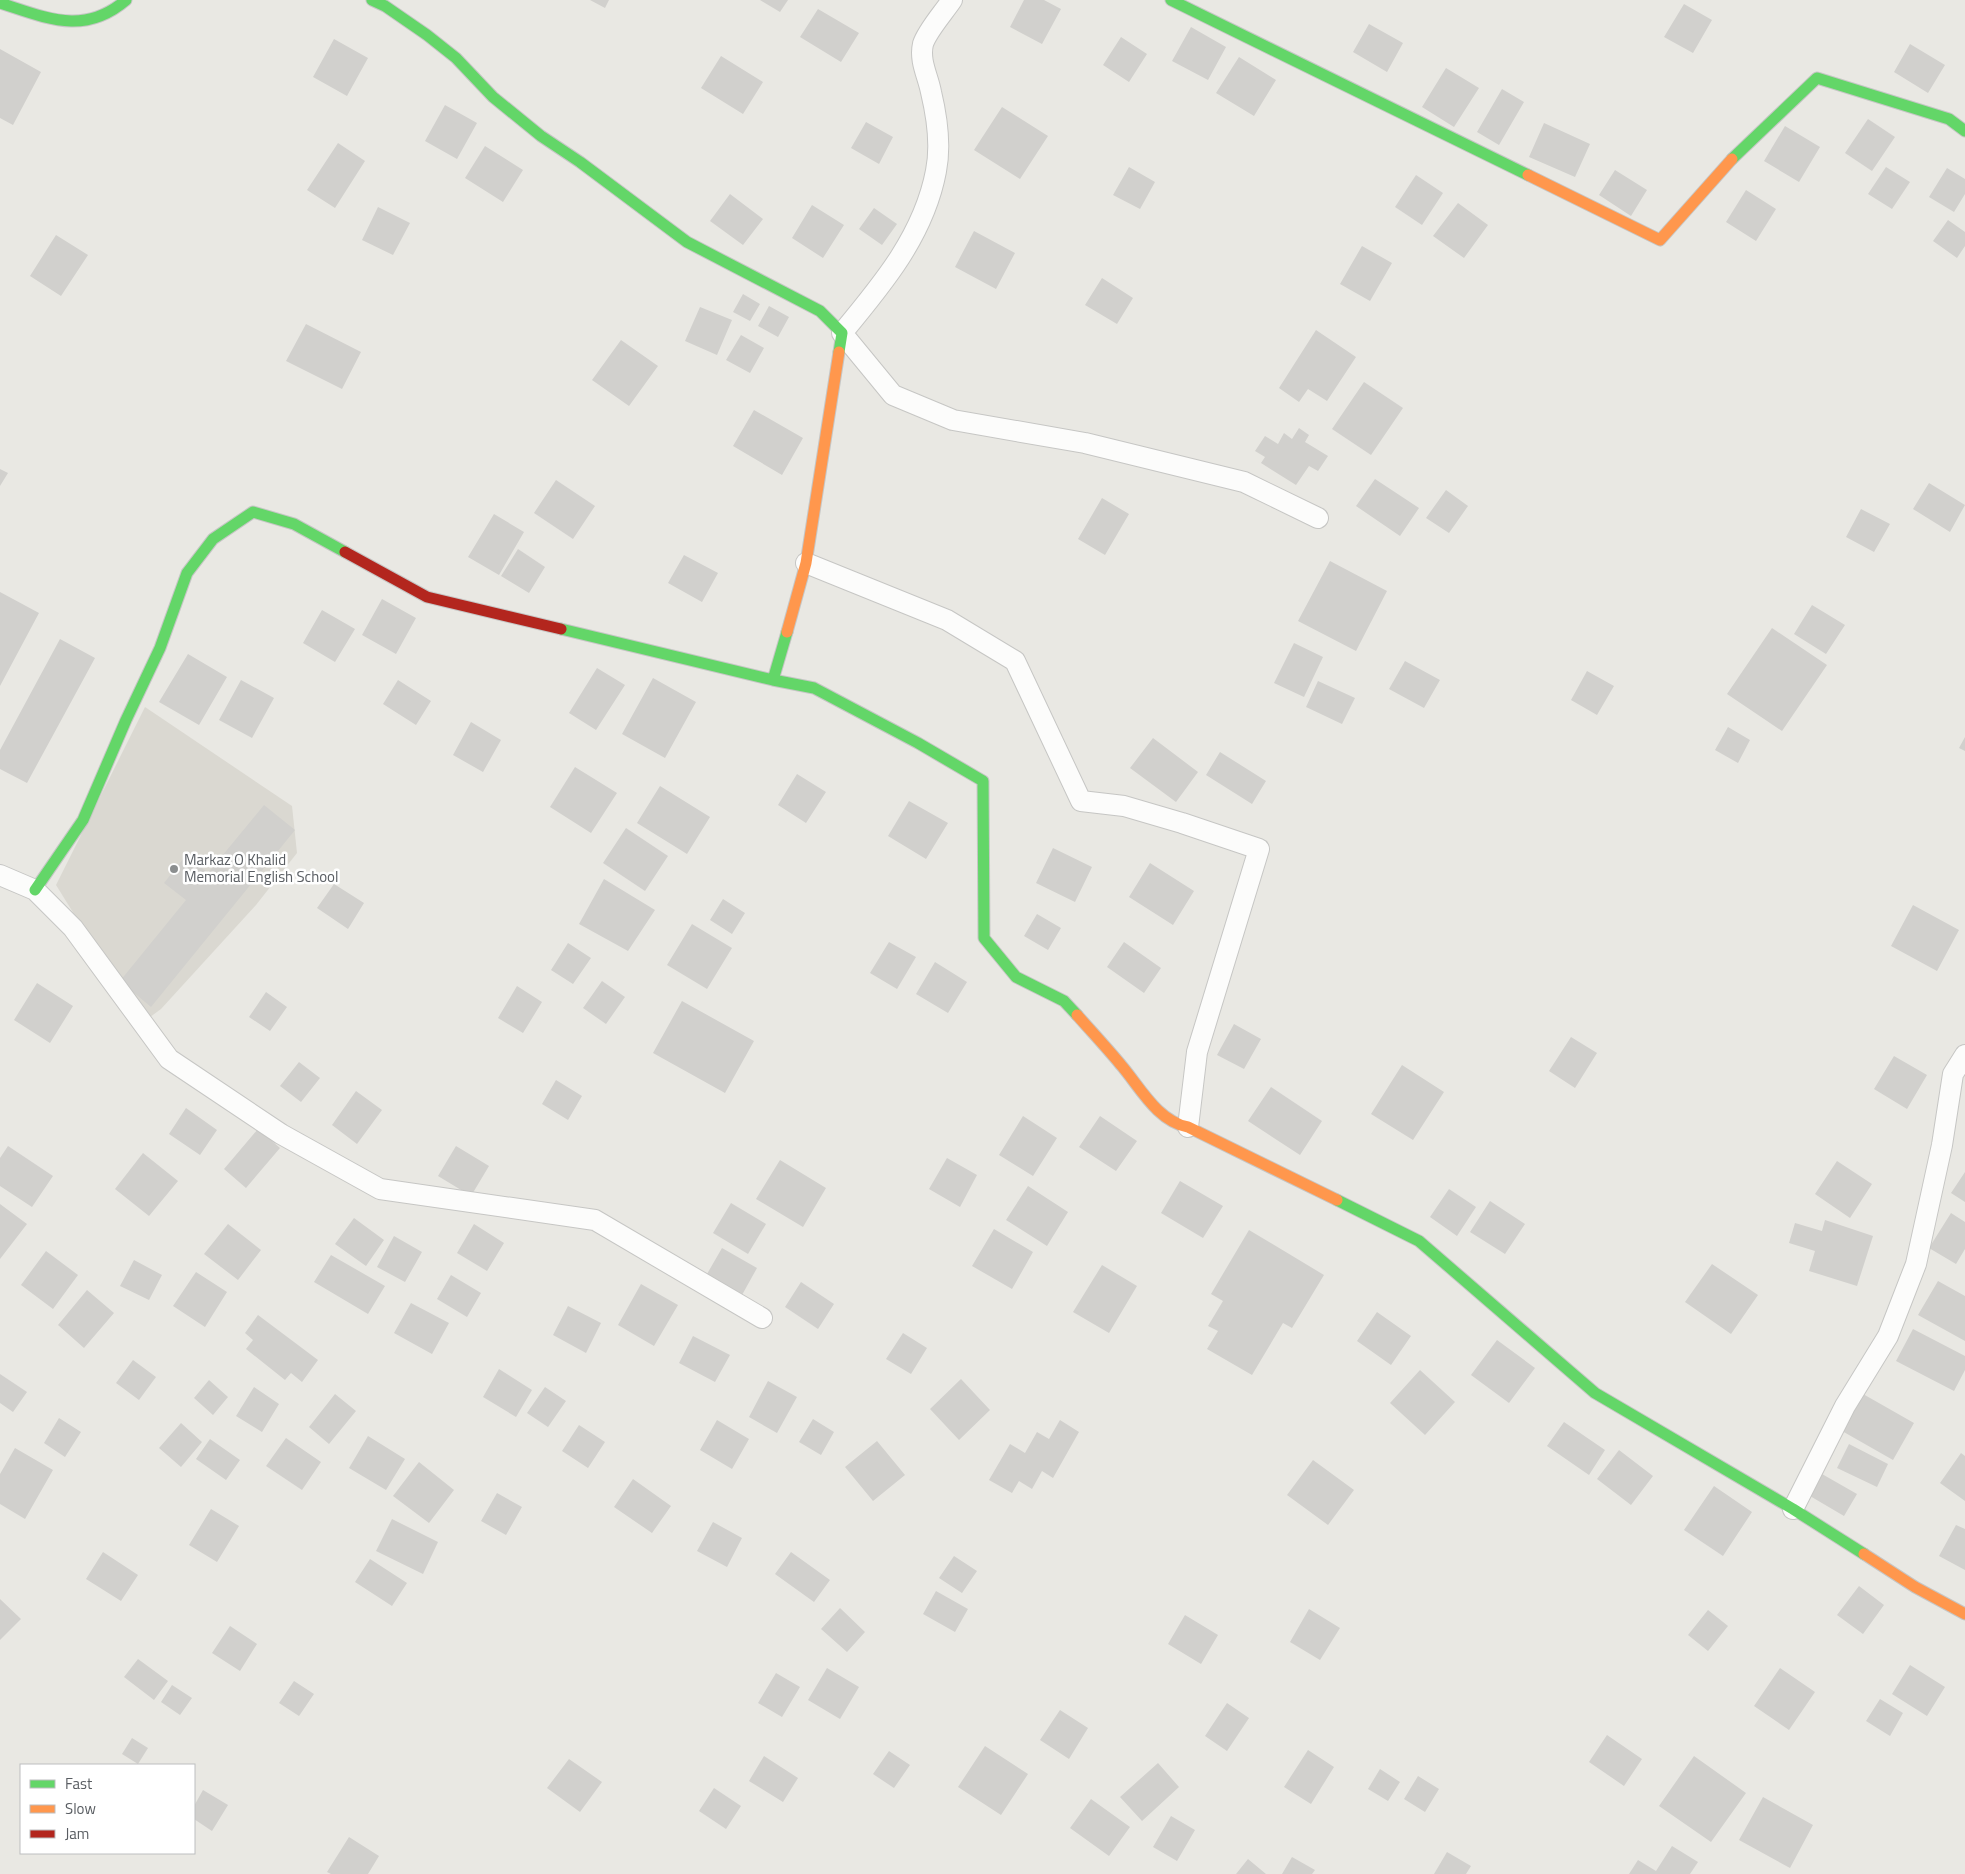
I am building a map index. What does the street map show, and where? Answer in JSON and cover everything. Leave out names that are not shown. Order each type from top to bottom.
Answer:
[{"type":"main road","points":[[0,3],[78,22],[101,17],[126,0]]},
{"type":"main road","points":[[1170,0],[1660,240],[1732,159],[1817,78],[1949,119],[1965,131]]},
{"type":"main road","points":[[382,2],[456,58],[493,97],[541,136],[580,162],[687,242],[820,311],[842,333],[806,563],[773,680]]},
{"type":"main road","points":[[35,890],[82,820],[160,648],[187,573],[213,539],[253,512],[294,524],[426,597],[773,680],[814,688],[918,743],[983,781],[984,938],[1016,978],[1064,1001],[1121,1064],[1156,1108],[1177,1125],[1188,1127],[1419,1240],[1596,1393],[1793,1509],[1915,1587],[1965,1614]]},
{"type":"street","points":[[952,0],[923,44],[922,63],[931,92],[938,135],[936,171],[922,220],[884,282],[842,333],[893,395],[953,420],[1085,443],[1244,482],[1318,518]]},
{"type":"street","points":[[806,563],[947,620],[1015,661],[1081,801],[1124,806],[1182,823],[1258,849],[1197,1052],[1188,1127]]},
{"type":"street","points":[[0,875],[35,890],[73,928],[169,1059],[281,1134],[380,1189],[595,1220],[762,1318]]},
{"type":"street","points":[[1793,1509],[1846,1406],[1888,1336],[1916,1264],[1942,1145],[1953,1074],[1965,1055]]},
{"type":"shaded area","name":"Markaz O Khalid Memorial English School","points":[[145,707],[292,806],[297,853],[256,905],[161,1009],[146,1020],[102,959],[56,885]]},
{"type":"building","points":[[590,0],[609,0],[605,8]]},
{"type":"building","points":[[760,0],[788,0],[780,12]]},
{"type":"building","points":[[1024,0],[1044,0],[1061,9],[1042,44],[1010,27]]},
{"type":"building","points":[[1684,4],[1712,20],[1693,53],[1664,37]]},
{"type":"building","points":[[818,9],[859,33],[841,62],[800,37]]},
{"type":"building","points":[[1369,24],[1403,43],[1387,72],[1353,52]]},
{"type":"building","points":[[1191,27],[1226,47],[1208,80],[1172,61]]},
{"type":"building","points":[[1121,37],[1147,54],[1129,82],[1103,65]]},
{"type":"building","points":[[334,39],[368,58],[347,96],[313,77]]},
{"type":"building","points":[[1910,44],[1945,65],[1928,93],[1894,72]]},
{"type":"building","points":[[0,49],[41,72],[13,125],[0,118]]},
{"type":"building","points":[[721,56],[763,82],[743,114],[701,88]]},
{"type":"building","points":[[1239,57],[1276,80],[1254,116],[1216,93]]},
{"type":"building","points":[[1446,68],[1479,88],[1454,127],[1422,107]]},
{"type":"building","points":[[1502,89],[1524,102],[1499,145],[1477,132]]},
{"type":"building","points":[[445,105],[477,123],[457,159],[425,141]]},
{"type":"building","points":[[1002,107],[1048,136],[1020,179],[974,150]]},
{"type":"building","points":[[1868,119],[1895,137],[1872,171],[1845,153]]},
{"type":"building","points":[[866,122],[893,137],[879,164],[851,148]]},
{"type":"building","points":[[1544,123],[1590,144],[1575,177],[1529,157]]},
{"type":"building","points":[[1785,126],[1820,147],[1799,182],[1764,161]]},
{"type":"building","points":[[338,143],[365,161],[335,208],[307,190]]},
{"type":"building","points":[[485,146],[523,170],[503,202],[465,178]]},
{"type":"building","points":[[1129,167],[1155,182],[1140,209],[1113,195]]},
{"type":"building","points":[[1886,167],[1910,182],[1892,209],[1868,194]]},
{"type":"building","points":[[1947,168],[1965,179],[1965,194],[1954,212],[1929,197]]},
{"type":"building","points":[[1615,170],[1647,190],[1631,216],[1599,195]]},
{"type":"building","points":[[1416,175],[1443,193],[1422,225],[1395,207]]},
{"type":"building","points":[[1746,190],[1776,209],[1756,241],[1726,222]]},
{"type":"building","points":[[730,194],[763,219],[743,245],[710,221]]},
{"type":"building","points":[[1458,203],[1488,225],[1464,258],[1433,236]]},
{"type":"building","points":[[812,205],[844,225],[823,258],[792,238]]},
{"type":"building","points":[[378,207],[410,223],[393,255],[362,240]]},
{"type":"building","points":[[874,208],[897,224],[882,245],[859,229]]},
{"type":"building","points":[[1948,220],[1965,232],[1965,246],[1957,258],[1933,241]]},
{"type":"building","points":[[974,231],[1015,253],[996,289],[955,267]]},
{"type":"building","points":[[56,235],[88,255],[61,296],[30,276]]},
{"type":"building","points":[[1362,246],[1392,263],[1370,301],[1340,284]]},
{"type":"building","points":[[1102,278],[1133,298],[1117,324],[1085,305]]},
{"type":"building","points":[[743,294],[760,304],[750,321],[733,312]]},
{"type":"building","points":[[769,306],[789,317],[778,337],[758,326]]},
{"type":"building","points":[[700,307],[732,320],[717,355],[685,341]]},
{"type":"building","points":[[306,324],[361,352],[342,389],[286,361]]},
{"type":"building","points":[[1316,330],[1356,357],[1327,401],[1308,389],[1299,402],[1279,388]]},
{"type":"building","points":[[741,335],[764,348],[750,373],[726,360]]},
{"type":"building","points":[[621,340],[658,366],[629,406],[592,380]]},
{"type":"building","points":[[1364,382],[1403,408],[1371,455],[1332,429]]},
{"type":"building","points":[[754,410],[803,438],[782,475],[733,446]]},
{"type":"building","points":[[1299,428],[1309,435],[1305,442],[1328,456],[1318,471],[1309,466],[1296,485],[1261,463],[1265,457],[1255,451],[1265,436],[1278,444],[1284,433],[1292,439]]},
{"type":"building","points":[[0,469],[8,473],[0,486]]},
{"type":"building","points":[[1375,479],[1419,508],[1400,536],[1356,506]]},
{"type":"building","points":[[556,480],[595,506],[573,539],[534,513]]},
{"type":"building","points":[[1929,483],[1965,505],[1950,532],[1913,509]]},
{"type":"building","points":[[1446,490],[1468,506],[1449,533],[1426,518]]},
{"type":"building","points":[[1102,498],[1129,514],[1105,555],[1078,539]]},
{"type":"building","points":[[1861,509],[1890,524],[1874,552],[1846,537]]},
{"type":"building","points":[[494,514],[524,532],[499,575],[468,557]]},
{"type":"building","points":[[518,549],[545,567],[529,593],[501,576]]},
{"type":"building","points":[[684,555],[718,573],[702,602],[668,583]]},
{"type":"building","points":[[1330,561],[1387,591],[1356,651],[1298,621]]},
{"type":"building","points":[[0,592],[39,613],[0,686]]},
{"type":"building","points":[[382,599],[416,618],[396,654],[362,635]]},
{"type":"building","points":[[1812,605],[1845,625],[1826,654],[1794,634]]},
{"type":"building","points":[[322,610],[355,629],[335,662],[303,643]]},
{"type":"building","points":[[1772,628],[1827,665],[1782,731],[1727,694]]},
{"type":"building","points":[[60,639],[95,658],[27,783],[0,769],[0,750]]},
{"type":"building","points":[[1294,643],[1323,657],[1304,697],[1274,683]]},
{"type":"building","points":[[188,654],[227,677],[199,725],[159,702]]},
{"type":"building","points":[[1405,661],[1440,680],[1424,708],[1389,689]]},
{"type":"building","points":[[597,668],[625,685],[596,730],[569,713]]},
{"type":"building","points":[[1587,671],[1614,686],[1597,715],[1571,700]]},
{"type":"building","points":[[653,678],[696,702],[665,758],[622,734]]},
{"type":"building","points":[[241,680],[274,698],[252,738],[219,720]]},
{"type":"building","points":[[398,680],[431,701],[416,725],[383,704]]},
{"type":"building","points":[[1318,681],[1355,698],[1342,724],[1306,707]]},
{"type":"building","points":[[471,722],[501,740],[483,772],[453,755]]},
{"type":"building","points":[[1728,727],[1750,740],[1738,763],[1715,750]]},
{"type":"building","points":[[1965,737],[1965,751],[1959,748]]},
{"type":"building","points":[[1153,738],[1198,772],[1176,802],[1130,768]]},
{"type":"building","points":[[1220,752],[1266,781],[1252,804],[1206,775]]},
{"type":"building","points":[[575,767],[617,793],[591,833],[550,807]]},
{"type":"building","points":[[797,774],[826,792],[806,823],[778,805]]},
{"type":"building","points":[[660,786],[710,817],[687,854],[637,823]]},
{"type":"building","points":[[909,801],[948,823],[926,859],[888,836]]},
{"type":"building","points":[[264,805],[295,830],[151,1007],[120,981],[186,900],[164,883],[186,855],[208,873]]},
{"type":"building","points":[[626,828],[668,856],[645,891],[603,863]]},
{"type":"building","points":[[1053,848],[1092,867],[1075,902],[1036,883]]},
{"type":"building","points":[[1150,863],[1194,891],[1173,925],[1129,897]]},
{"type":"building","points":[[604,879],[655,910],[628,951],[579,924]]},
{"type":"building","points":[[334,884],[364,903],[348,929],[317,908]]},
{"type":"building","points":[[723,899],[745,913],[732,934],[710,920]]},
{"type":"building","points":[[1913,905],[1959,930],[1937,971],[1891,946]]},
{"type":"building","points":[[1037,914],[1061,928],[1048,950],[1024,936]]},
{"type":"building","points":[[692,924],[732,948],[707,989],[667,965]]},
{"type":"building","points":[[889,942],[916,957],[897,989],[870,973]]},
{"type":"building","points":[[1124,942],[1161,968],[1144,993],[1107,967]]},
{"type":"building","points":[[568,943],[591,958],[573,984],[551,970]]},
{"type":"building","points":[[935,962],[967,982],[948,1013],[916,994]]},
{"type":"building","points":[[602,981],[625,997],[606,1024],[583,1008]]},
{"type":"building","points":[[37,983],[73,1006],[50,1043],[14,1020]]},
{"type":"building","points":[[517,986],[542,1002],[523,1033],[498,1018]]},
{"type":"building","points":[[266,992],[287,1007],[270,1031],[249,1017]]},
{"type":"building","points":[[682,1001],[754,1041],[725,1093],[653,1053]]},
{"type":"building","points":[[1234,1024],[1261,1039],[1244,1069],[1217,1055]]},
{"type":"building","points":[[1571,1037],[1597,1053],[1575,1088],[1549,1071]]},
{"type":"building","points":[[1894,1056],[1927,1075],[1907,1109],[1874,1089]]},
{"type":"building","points":[[299,1062],[320,1078],[301,1102],[280,1086]]},
{"type":"building","points":[[1402,1065],[1444,1092],[1413,1140],[1371,1114]]},
{"type":"building","points":[[556,1080],[582,1096],[568,1120],[542,1104]]},
{"type":"building","points":[[1271,1087],[1322,1121],[1300,1155],[1248,1121]]},
{"type":"building","points":[[356,1091],[382,1110],[357,1144],[332,1125]]},
{"type":"building","points":[[186,1108],[217,1130],[200,1155],[169,1134]]},
{"type":"building","points":[[1023,1116],[1057,1138],[1033,1176],[999,1155]]},
{"type":"building","points":[[1100,1116],[1137,1141],[1116,1171],[1079,1147]]},
{"type":"building","points":[[258,1129],[280,1148],[246,1188],[224,1169]]},
{"type":"building","points":[[8,1146],[53,1176],[32,1207],[0,1186],[0,1158]]},
{"type":"building","points":[[456,1146],[489,1166],[471,1196],[438,1176]]},
{"type":"building","points":[[143,1153],[178,1181],[149,1216],[115,1189]]},
{"type":"building","points":[[947,1158],[977,1175],[960,1207],[929,1189]]},
{"type":"building","points":[[780,1160],[826,1188],[803,1227],[756,1199]]},
{"type":"building","points":[[1837,1161],[1872,1184],[1850,1218],[1815,1194]]},
{"type":"building","points":[[1965,1172],[1965,1202],[1951,1193]]},
{"type":"building","points":[[1180,1181],[1223,1206],[1203,1238],[1161,1213]]},
{"type":"building","points":[[1028,1186],[1068,1212],[1047,1246],[1006,1220]]},
{"type":"building","points":[[1449,1189],[1476,1207],[1457,1236],[1430,1217]]},
{"type":"building","points":[[1490,1201],[1525,1224],[1505,1254],[1470,1232]]},
{"type":"building","points":[[731,1203],[766,1224],[748,1254],[713,1233]]},
{"type":"building","points":[[0,1204],[27,1224],[0,1259]]},
{"type":"building","points":[[1951,1213],[1965,1222],[1965,1249],[1956,1264],[1929,1248]]},
{"type":"building","points":[[354,1218],[384,1240],[366,1266],[335,1244]]},
{"type":"building","points":[[1825,1220],[1873,1236],[1857,1286],[1809,1271],[1815,1251],[1789,1243],[1795,1223],[1822,1231]]},
{"type":"building","points":[[228,1224],[261,1250],[238,1280],[204,1254]]},
{"type":"building","points":[[474,1224],[504,1243],[487,1271],[457,1253]]},
{"type":"building","points":[[994,1229],[1033,1252],[1012,1289],[972,1266]]},
{"type":"building","points":[[1249,1230],[1324,1275],[1292,1328],[1283,1323],[1252,1375],[1207,1349],[1218,1331],[1208,1326],[1223,1301],[1211,1294]]},
{"type":"building","points":[[394,1236],[422,1252],[405,1282],[377,1267]]},
{"type":"building","points":[[722,1248],[757,1268],[742,1295],[707,1274]]},
{"type":"building","points":[[46,1251],[78,1275],[53,1309],[21,1285]]},
{"type":"building","points":[[331,1255],[385,1286],[368,1314],[314,1282]]},
{"type":"building","points":[[134,1260],[162,1275],[149,1300],[120,1286]]},
{"type":"building","points":[[1712,1264],[1758,1295],[1731,1334],[1685,1302]]},
{"type":"building","points":[[1102,1265],[1137,1286],[1109,1333],[1073,1312]]},
{"type":"building","points":[[196,1272],[227,1292],[205,1327],[173,1306]]},
{"type":"building","points":[[451,1275],[481,1293],[467,1317],[437,1299]]},
{"type":"building","points":[[1938,1281],[1965,1296],[1965,1341],[1918,1315]]},
{"type":"building","points":[[801,1282],[834,1304],[818,1329],[785,1307]]},
{"type":"building","points":[[641,1284],[678,1305],[654,1346],[618,1325]]},
{"type":"building","points":[[87,1290],[114,1313],[84,1348],[58,1325]]},
{"type":"building","points":[[411,1303],[449,1323],[432,1354],[394,1333]]},
{"type":"building","points":[[568,1306],[601,1323],[586,1353],[553,1335]]},
{"type":"building","points":[[1377,1312],[1411,1336],[1391,1365],[1357,1341]]},
{"type":"building","points":[[258,1315],[318,1360],[302,1382],[291,1373],[285,1380],[246,1349],[253,1340],[245,1333]]},
{"type":"building","points":[[1913,1329],[1965,1356],[1965,1370],[1954,1391],[1896,1361]]},
{"type":"building","points":[[903,1333],[927,1348],[911,1374],[886,1359]]},
{"type":"building","points":[[693,1336],[730,1355],[715,1382],[679,1363]]},
{"type":"building","points":[[1497,1340],[1535,1368],[1509,1403],[1471,1375]]},
{"type":"building","points":[[133,1360],[156,1377],[139,1400],[116,1383]]},
{"type":"building","points":[[499,1369],[532,1390],[516,1417],[483,1397]]},
{"type":"building","points":[[1420,1370],[1455,1402],[1425,1435],[1390,1403]]},
{"type":"building","points":[[0,1374],[27,1392],[13,1412],[0,1403]]},
{"type":"building","points":[[961,1379],[990,1410],[959,1440],[930,1409]]},
{"type":"building","points":[[209,1380],[228,1397],[213,1415],[194,1398]]},
{"type":"building","points":[[768,1381],[797,1397],[777,1433],[749,1417]]},
{"type":"building","points":[[254,1387],[279,1404],[262,1432],[236,1416]]},
{"type":"building","points":[[545,1387],[566,1401],[548,1427],[527,1413]]},
{"type":"building","points":[[335,1394],[356,1411],[329,1444],[309,1427]]},
{"type":"building","points":[[1863,1394],[1914,1423],[1893,1460],[1842,1431]]},
{"type":"building","points":[[59,1418],[81,1432],[65,1457],[44,1443]]},
{"type":"building","points":[[813,1419],[834,1432],[821,1455],[799,1442]]},
{"type":"building","points":[[717,1420],[749,1439],[732,1469],[700,1450]]},
{"type":"building","points":[[1060,1420],[1079,1432],[1053,1478],[1042,1471],[1032,1489],[1019,1481],[1012,1493],[989,1480],[1010,1444],[1025,1453],[1037,1432],[1049,1439]]},
{"type":"building","points":[[1564,1422],[1605,1450],[1589,1475],[1547,1446]]},
{"type":"building","points":[[181,1423],[202,1442],[181,1467],[159,1448]]},
{"type":"building","points":[[579,1425],[605,1442],[588,1468],[562,1451]]},
{"type":"building","points":[[368,1436],[405,1459],[386,1490],[349,1468]]},
{"type":"building","points":[[286,1438],[321,1462],[302,1490],[266,1466]]},
{"type":"building","points":[[210,1439],[240,1460],[226,1480],[196,1459]]},
{"type":"building","points":[[877,1441],[905,1475],[873,1501],[845,1467]]},
{"type":"building","points":[[1849,1444],[1888,1464],[1877,1487],[1837,1468]]},
{"type":"building","points":[[15,1448],[53,1470],[25,1519],[0,1504],[0,1474]]},
{"type":"building","points":[[1619,1450],[1653,1476],[1631,1505],[1597,1479]]},
{"type":"building","points":[[1961,1453],[1965,1456],[1965,1501],[1940,1483]]},
{"type":"building","points":[[1313,1460],[1354,1490],[1328,1525],[1287,1495]]},
{"type":"building","points":[[419,1462],[454,1490],[429,1523],[393,1496]]},
{"type":"building","points":[[1822,1474],[1857,1494],[1844,1516],[1810,1496]]},
{"type":"building","points":[[633,1479],[671,1506],[652,1533],[614,1507]]},
{"type":"building","points":[[1714,1486],[1752,1512],[1723,1556],[1684,1530]]},
{"type":"building","points":[[497,1493],[522,1507],[506,1535],[481,1521]]},
{"type":"building","points":[[211,1509],[239,1526],[217,1562],[189,1545]]},
{"type":"building","points":[[392,1519],[438,1542],[423,1574],[376,1551]]},
{"type":"building","points":[[713,1522],[742,1538],[727,1567],[697,1551]]},
{"type":"building","points":[[1956,1525],[1965,1529],[1965,1570],[1939,1556]]},
{"type":"building","points":[[103,1552],[138,1575],[121,1601],[86,1579]]},
{"type":"building","points":[[791,1552],[830,1580],[814,1602],[775,1574]]},
{"type":"building","points":[[954,1556],[977,1571],[962,1593],[939,1578]]},
{"type":"building","points":[[370,1559],[407,1583],[392,1606],[355,1582]]},
{"type":"building","points":[[1859,1586],[1884,1605],[1863,1634],[1837,1615]]},
{"type":"building","points":[[936,1591],[968,1609],[955,1632],[923,1614]]},
{"type":"building","points":[[0,1599],[21,1619],[0,1640]]},
{"type":"building","points":[[840,1608],[865,1632],[847,1652],[821,1629]]},
{"type":"building","points":[[1309,1609],[1340,1628],[1320,1660],[1290,1642]]},
{"type":"building","points":[[1708,1610],[1728,1626],[1708,1651],[1688,1635]]},
{"type":"building","points":[[1185,1615],[1218,1635],[1201,1664],[1168,1644]]},
{"type":"building","points":[[230,1626],[257,1644],[240,1671],[212,1653]]},
{"type":"building","points":[[138,1659],[168,1681],[154,1700],[124,1677]]},
{"type":"building","points":[[1910,1665],[1945,1687],[1927,1716],[1892,1694]]},
{"type":"building","points":[[827,1668],[859,1687],[840,1719],[808,1700]]},
{"type":"building","points":[[1780,1668],[1815,1692],[1789,1730],[1754,1706]]},
{"type":"building","points":[[776,1673],[800,1687],[782,1717],[758,1703]]},
{"type":"building","points":[[294,1681],[314,1694],[299,1716],[279,1703]]},
{"type":"building","points":[[172,1685],[192,1698],[180,1715],[161,1702]]},
{"type":"building","points":[[1880,1699],[1903,1713],[1890,1736],[1866,1721]]},
{"type":"building","points":[[1227,1703],[1249,1718],[1227,1751],[1205,1736]]},
{"type":"building","points":[[1060,1710],[1088,1728],[1069,1759],[1040,1740]]},
{"type":"building","points":[[1607,1735],[1642,1759],[1624,1786],[1589,1762]]},
{"type":"building","points":[[132,1738],[148,1748],[138,1764],[122,1754]]},
{"type":"building","points":[[985,1746],[1028,1774],[1001,1815],[958,1787]]},
{"type":"building","points":[[1308,1750],[1334,1767],[1311,1804],[1284,1787]]},
{"type":"building","points":[[889,1751],[910,1765],[894,1788],[873,1774]]},
{"type":"building","points":[[764,1756],[798,1778],[783,1802],[749,1781]]},
{"type":"building","points":[[1694,1756],[1746,1793],[1711,1842],[1659,1806]]},
{"type":"building","points":[[569,1759],[602,1782],[580,1812],[547,1788]]},
{"type":"building","points":[[1158,1763],[1179,1787],[1142,1821],[1120,1797]]},
{"type":"building","points":[[1380,1769],[1400,1782],[1388,1801],[1368,1789]]},
{"type":"building","points":[[1418,1776],[1439,1789],[1425,1812],[1404,1799]]},
{"type":"building","points":[[714,1788],[741,1806],[726,1829],[699,1811]]},
{"type":"building","points":[[203,1790],[228,1805],[212,1831],[195,1820],[195,1804]]},
{"type":"building","points":[[1763,1797],[1813,1825],[1790,1868],[1739,1840]]},
{"type":"building","points":[[1091,1799],[1130,1827],[1109,1856],[1070,1828]]},
{"type":"building","points":[[1171,1816],[1195,1830],[1177,1861],[1153,1847]]},
{"type":"building","points":[[349,1837],[379,1856],[368,1874],[331,1874],[327,1872]]},
{"type":"building","points":[[1672,1846],[1698,1862],[1690,1874],[1629,1874],[1638,1860],[1656,1871]]},
{"type":"building","points":[[1447,1852],[1471,1866],[1466,1874],[1434,1874]]},
{"type":"building","points":[[1292,1857],[1315,1870],[1312,1874],[1282,1874]]},
{"type":"building","points":[[1248,1859],[1266,1874],[1236,1874]]},
{"type":"traffic: fast","points":[[0,3],[49,18],[80,21],[95,18],[126,0]]},
{"type":"traffic: fast","points":[[372,0],[385,6],[427,35],[456,58],[493,97],[541,136],[580,162],[687,242],[820,311],[842,333],[839,352]]},
{"type":"traffic: fast","points":[[1171,0],[1528,175]]},
{"type":"traffic: fast","points":[[1732,159],[1817,78],[1949,119],[1965,131]]},
{"type":"traffic: fast","points":[[35,890],[83,820],[126,720],[160,648],[187,573],[213,539],[253,512],[294,524],[345,552]]},
{"type":"traffic: fast","points":[[561,629],[773,680]]},
{"type":"traffic: fast","points":[[787,632],[773,680],[814,688],[918,743],[983,781],[984,938],[1016,977],[1064,1001],[1077,1015]]},
{"type":"traffic: fast","points":[[1337,1200],[1419,1241],[1595,1393],[1793,1509],[1864,1554]]},
{"type":"traffic: slow","points":[[1528,175],[1660,240],[1732,159]]},
{"type":"traffic: slow","points":[[787,632],[806,563],[839,352]]},
{"type":"traffic: slow","points":[[1077,1015],[1116,1059],[1150,1102],[1167,1118],[1337,1200]]},
{"type":"traffic: slow","points":[[1864,1554],[1915,1587],[1965,1614]]},
{"type":"traffic: jam","points":[[345,552],[427,597],[561,629]]},
{"type":"place","name":"Markaz O Khalid Memorial English School","points":[[174,869]]}]
